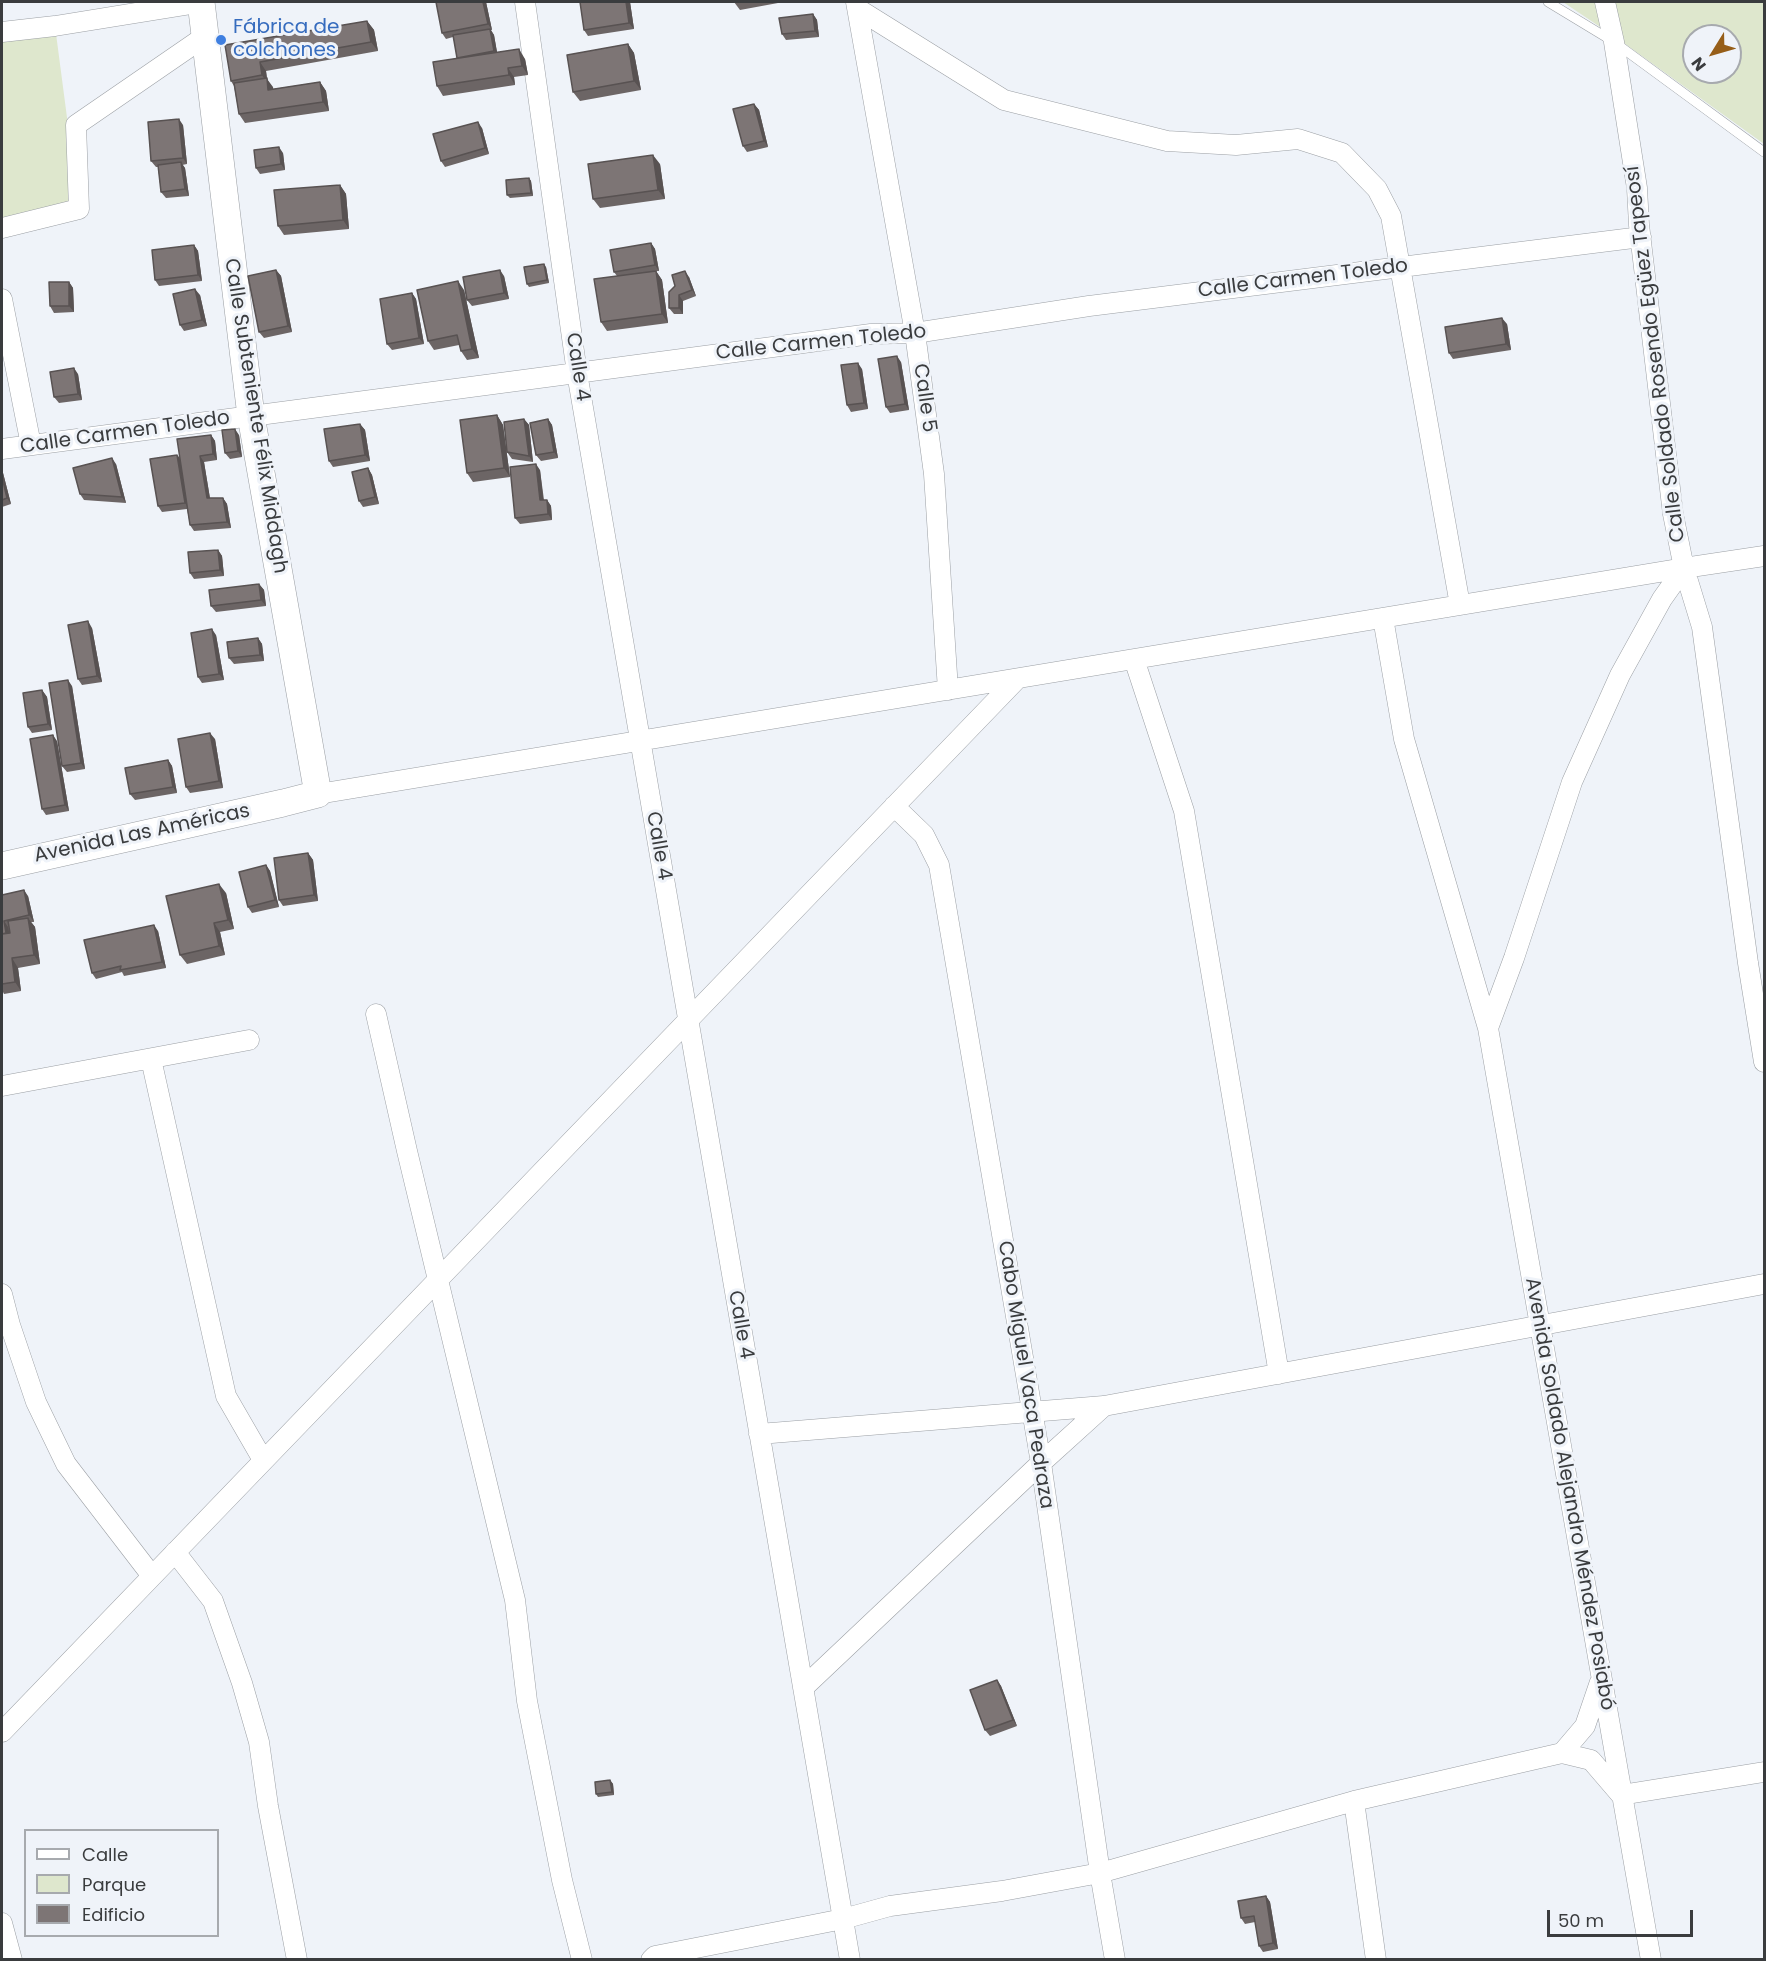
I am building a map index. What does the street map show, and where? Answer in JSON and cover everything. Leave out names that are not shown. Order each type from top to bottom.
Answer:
[{"type":"main road","name":"Calle Subteniente Félix Middagh","points":[[202,2],[204,37],[251,416],[318,794]]},
{"type":"main road","name":"Avenida Las Américas","points":[[2,866],[318,794]]},
{"type":"street","points":[[2,32],[55,26],[202,2]]},
{"type":"street","name":"Calle 4","points":[[525,2],[577,373],[850,1959]]},
{"type":"street","name":"Calle Soldado Rosendo Egüez Tapeosí","points":[[1605,2],[1614,42],[1637,188],[1672,514],[1684,568],[1702,627],[1748,963],[1764,1062]]},
{"type":"street","points":[[857,5],[1004,100],[1167,141],[1236,145],[1298,139],[1342,153],[1377,189],[1391,216],[1460,605]]},
{"type":"street","name":"Calle 5","points":[[857,5],[915,333],[934,474],[948,690]]},
{"type":"street","points":[[2,228],[79,209],[76,125],[204,37]]},
{"type":"street","name":"Calle Carmen Toledo","points":[[2,449],[872,334],[915,333],[1089,306],[1641,237]]},
{"type":"street","points":[[2,299],[32,445]]},
{"type":"street","points":[[318,794],[1764,556]]},
{"type":"street","points":[[1488,1028],[1514,958],[1572,782],[1620,675],[1662,599],[1684,568]]},
{"type":"street","name":"Avenida Soldado Alejandro Méndez Posiabó","points":[[1383,618],[1404,739],[1488,1028],[1651,1959]]},
{"type":"street","points":[[1134,659],[1184,811],[1279,1374]]},
{"type":"street","points":[[2,1732],[1017,679]]},
{"type":"street","name":"Cabo Miguel Vaca Pedraza","points":[[894,806],[924,835],[939,865],[1041,1462],[1100,1872],[1115,1959]]},
{"type":"street","points":[[376,1014],[515,1600],[527,1701],[562,1880],[582,1959]]},
{"type":"street","points":[[2,1086],[249,1040]]},
{"type":"street","points":[[151,1059],[226,1396],[263,1461]]},
{"type":"street","points":[[759,1434],[1104,1406],[1764,1284]]},
{"type":"street","points":[[2,1294],[36,1402],[66,1464],[152,1576]]},
{"type":"street","points":[[803,1688],[1041,1462],[1104,1406]]},
{"type":"street","points":[[175,1552],[213,1602],[260,1742],[268,1806],[297,1959]]},
{"type":"street","points":[[1562,1753],[1585,1726],[1601,1680]]},
{"type":"street","points":[[651,1959],[655,1956],[843,1919],[890,1906],[1002,1891],[1100,1872],[1354,1802],[1562,1753],[1591,1760],[1621,1794],[1764,1772]]},
{"type":"street","points":[[1354,1802],[1376,1959]]},
{"type":"street","points":[[2,1923],[12,1959]]},
{"type":"lane","points":[[1548,2],[1614,42],[1764,152]]},
{"type":"green space","points":[[1563,2],[1764,2],[1764,144],[1621,41]]},
{"type":"green space","points":[[55,26],[79,209],[2,228],[2,32]]},
{"type":"building","points":[[436,2],[483,2],[488,24],[442,33]]},
{"type":"building","points":[[580,2],[626,2],[629,23],[584,30]]},
{"type":"building","points":[[813,14],[815,31],[782,34],[779,18]]},
{"type":"building","points":[[367,21],[371,42],[260,62],[262,75],[231,81],[225,45]]},
{"type":"building","points":[[490,29],[494,51],[457,58],[453,35]]},
{"type":"building","points":[[628,44],[634,81],[573,92],[567,55]]},
{"type":"building","points":[[519,49],[522,66],[508,68],[509,75],[437,86],[433,62]]},
{"type":"building","points":[[267,78],[268,90],[320,82],[323,102],[239,114],[234,83]]},
{"type":"building","points":[[754,104],[764,141],[743,146],[733,109]]},
{"type":"building","points":[[179,119],[183,158],[151,161],[148,122]]},
{"type":"building","points":[[478,122],[485,148],[441,161],[433,134]]},
{"type":"building","points":[[279,147],[281,164],[256,168],[254,150]]},
{"type":"building","points":[[653,155],[658,190],[593,199],[588,164]]},
{"type":"building","points":[[181,162],[185,189],[161,192],[158,165]]},
{"type":"building","points":[[529,178],[531,193],[507,195],[506,180]]},
{"type":"building","points":[[340,185],[343,220],[278,226],[274,190]]},
{"type":"building","points":[[651,243],[655,265],[614,272],[610,250]]},
{"type":"building","points":[[194,245],[198,275],[155,280],[152,250]]},
{"type":"building","points":[[544,264],[547,280],[527,284],[524,267]]},
{"type":"building","points":[[276,270],[288,326],[259,332],[248,276]]},
{"type":"building","points":[[500,270],[504,293],[467,300],[463,277]]},
{"type":"building","points":[[656,271],[662,314],[601,322],[594,279]]},
{"type":"building","points":[[685,271],[692,290],[679,295],[679,308],[669,308],[669,292],[675,286],[672,275]]},
{"type":"building","points":[[458,281],[472,349],[461,351],[457,335],[428,341],[417,290]]},
{"type":"building","points":[[49,282],[69,282],[69,306],[50,306]]},
{"type":"building","points":[[195,289],[202,320],[180,325],[173,294]]},
{"type":"building","points":[[412,293],[419,338],[387,344],[380,299]]},
{"type":"building","points":[[1502,318],[1506,344],[1449,353],[1445,327]]},
{"type":"building","points":[[897,356],[905,404],[886,407],[878,359]]},
{"type":"building","points":[[858,363],[864,403],[847,405],[841,365]]},
{"type":"building","points":[[74,368],[78,394],[54,397],[50,372]]},
{"type":"building","points":[[497,415],[504,468],[467,473],[460,420]]},
{"type":"building","points":[[524,419],[529,456],[507,452],[504,422]]},
{"type":"building","points":[[548,419],[554,452],[536,455],[530,423]]},
{"type":"building","points":[[360,424],[365,455],[329,461],[324,429]]},
{"type":"building","points":[[235,429],[238,451],[225,453],[222,430]]},
{"type":"building","points":[[211,435],[213,454],[200,456],[207,498],[223,498],[227,522],[190,525],[177,439]]},
{"type":"building","points":[[177,455],[185,503],[158,506],[150,459]]},
{"type":"building","points":[[112,458],[122,497],[80,494],[73,468]]},
{"type":"building","points":[[536,464],[540,500],[547,500],[548,514],[515,518],[510,467]]},
{"type":"building","points":[[368,468],[375,497],[359,501],[352,472]]},
{"type":"building","points":[[2,477],[7,498],[2,500]]},
{"type":"building","points":[[218,550],[220,570],[190,573],[188,552]]},
{"type":"building","points":[[259,584],[261,600],[211,606],[209,590]]},
{"type":"building","points":[[88,621],[97,676],[78,679],[68,625]]},
{"type":"building","points":[[212,629],[219,674],[198,677],[191,633]]},
{"type":"building","points":[[258,638],[260,655],[229,658],[227,642]]},
{"type":"building","points":[[68,680],[81,763],[62,766],[49,683]]},
{"type":"building","points":[[42,690],[48,724],[28,727],[23,693]]},
{"type":"building","points":[[210,733],[219,781],[186,787],[178,739]]},
{"type":"building","points":[[53,735],[65,805],[42,809],[30,739]]},
{"type":"building","points":[[168,760],[173,787],[130,794],[125,768]]},
{"type":"building","points":[[308,853],[314,895],[279,900],[274,858]]},
{"type":"building","points":[[266,865],[275,900],[248,907],[239,872]]},
{"type":"building","points":[[219,884],[228,920],[214,923],[219,946],[180,955],[166,896]]},
{"type":"building","points":[[24,890],[29,915],[4,921],[6,933],[2,934],[2,895]]},
{"type":"building","points":[[28,918],[34,955],[12,958],[15,982],[2,984],[2,934],[10,933],[8,921]]},
{"type":"building","points":[[154,925],[162,962],[120,970],[121,966],[92,973],[84,940]]},
{"type":"building","points":[[997,1680],[1013,1720],[985,1730],[970,1690]]},
{"type":"building","points":[[610,1780],[612,1792],[596,1794],[595,1782]]},
{"type":"building","points":[[1266,1896],[1273,1943],[1259,1946],[1254,1916],[1241,1918],[1238,1901]]},
{"type":"place","name":"Fábrica de colchones","points":[[221,40]]}]
